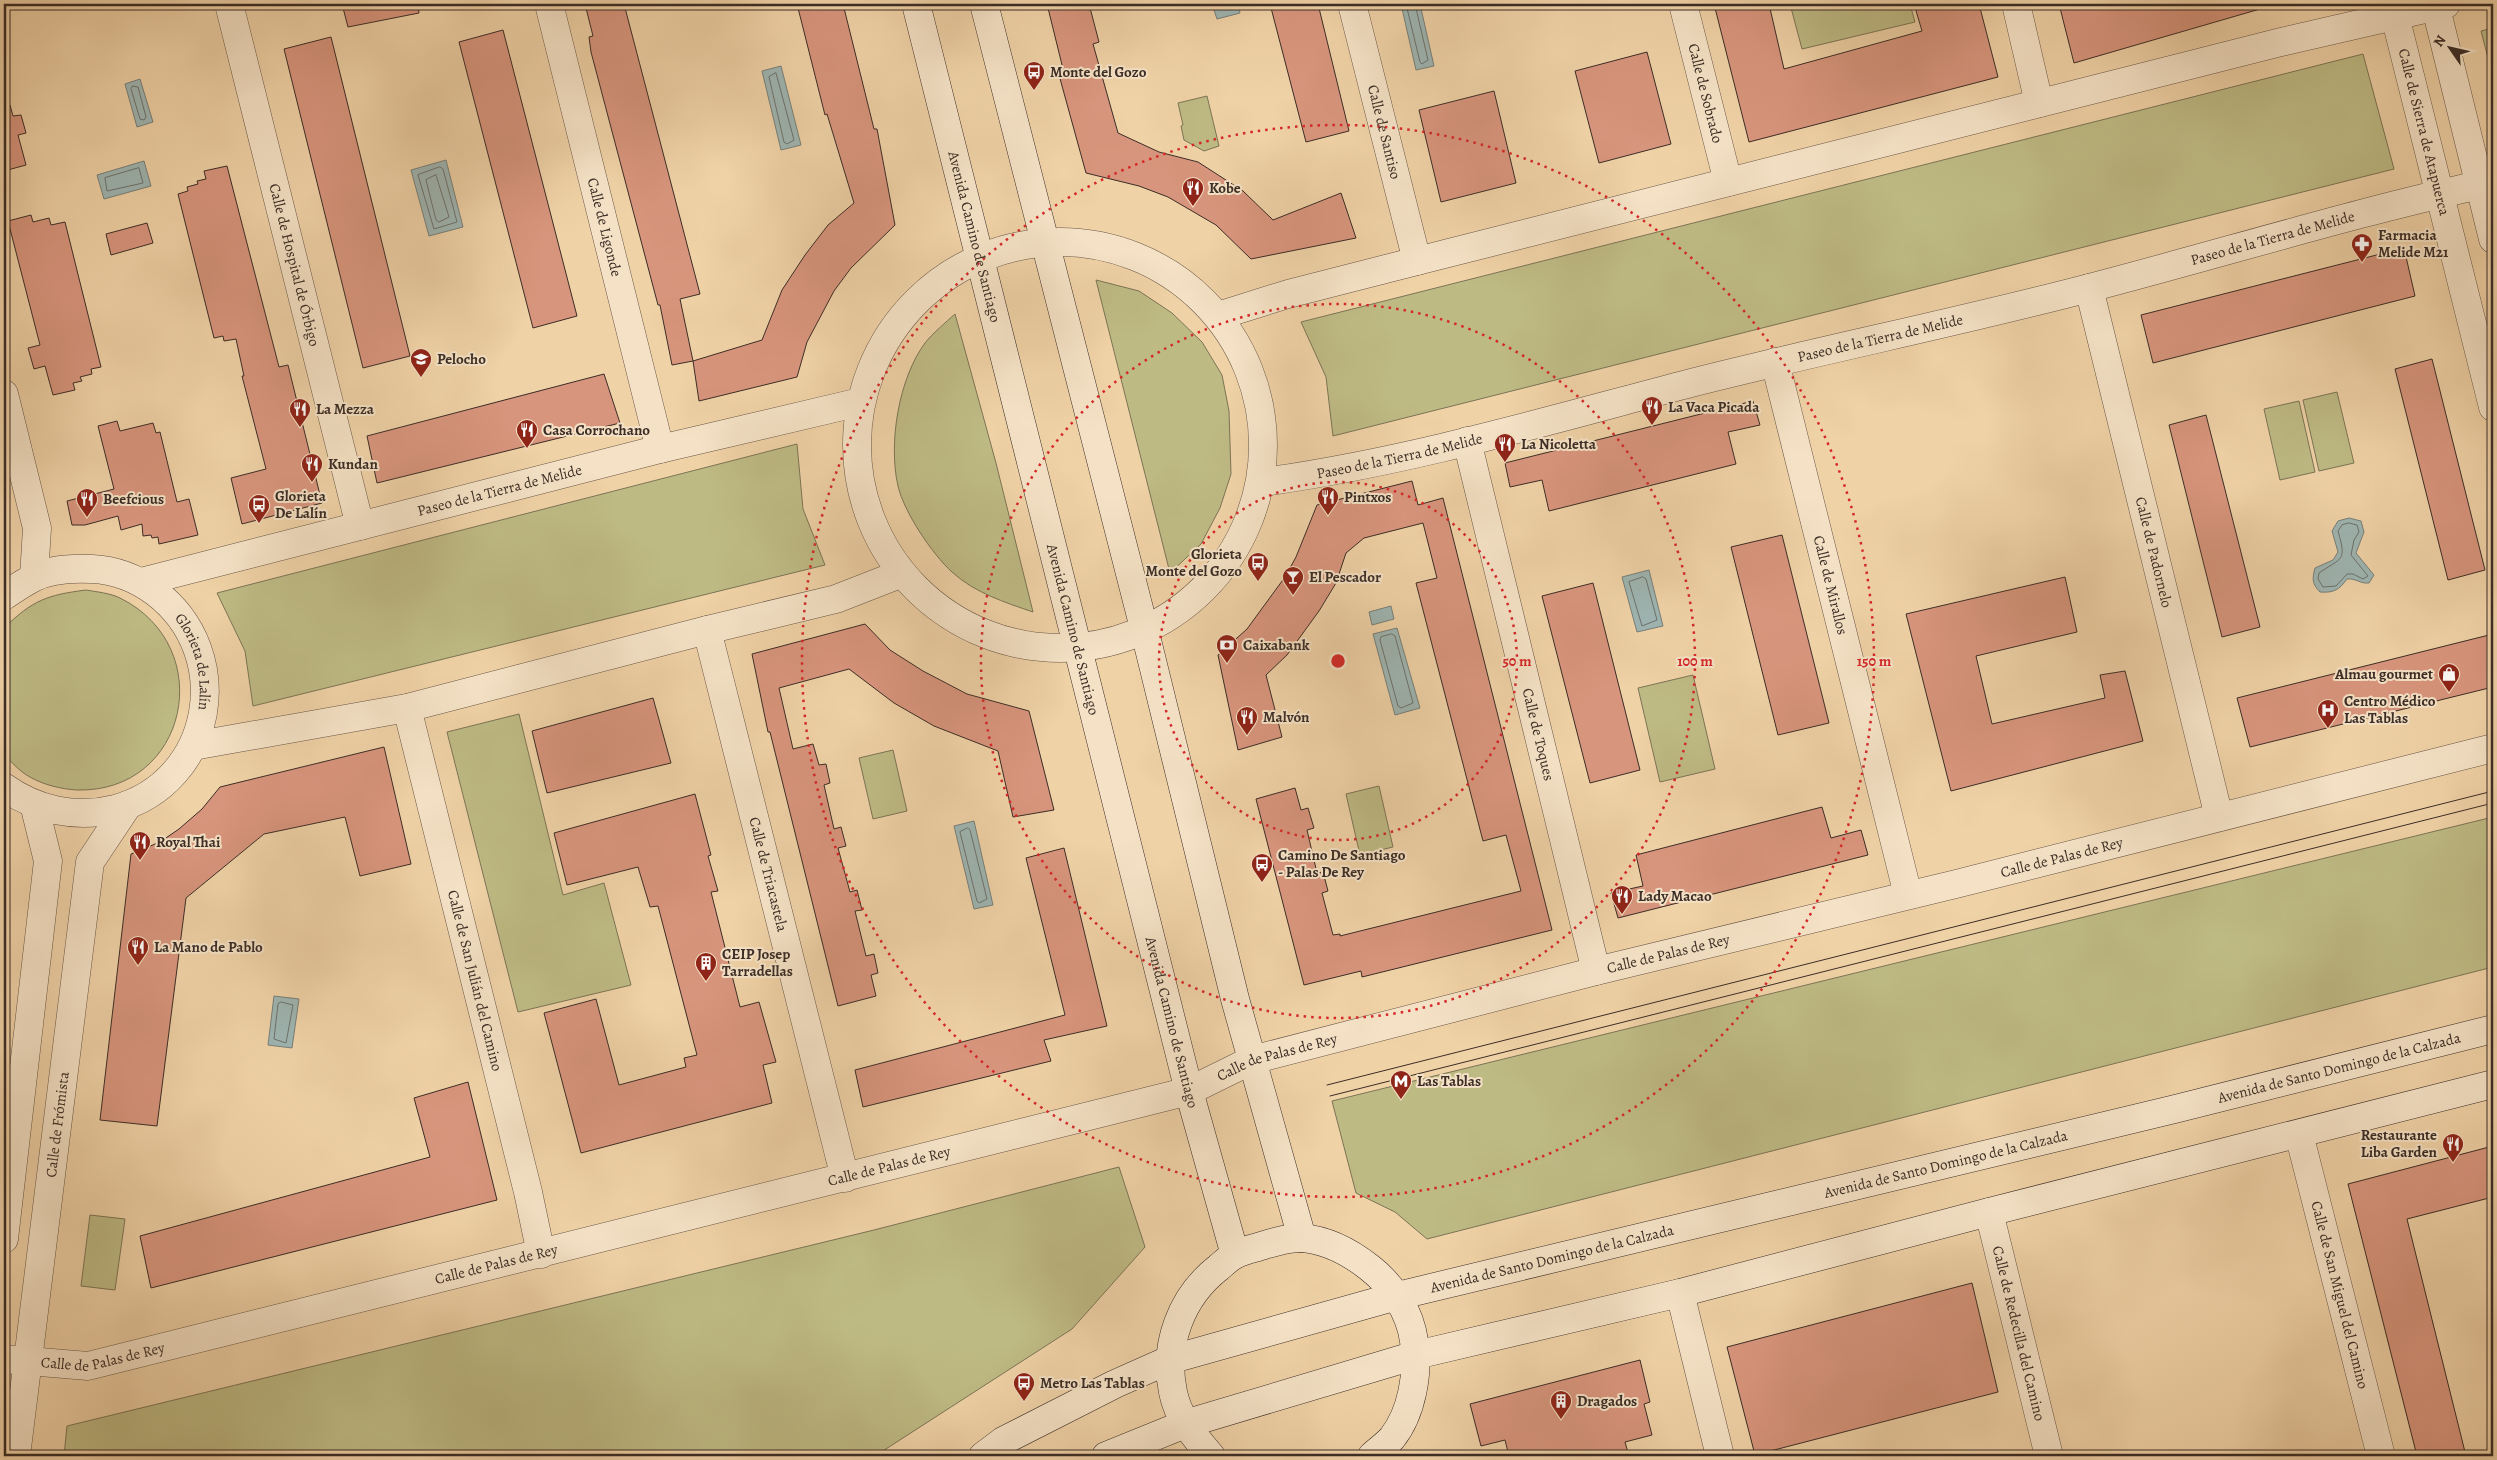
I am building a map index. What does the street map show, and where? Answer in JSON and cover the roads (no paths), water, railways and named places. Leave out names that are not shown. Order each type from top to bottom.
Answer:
[{"type":"street","name":"Calle de Hospital de Órbigo","points":[[229,4],[360,526]]},
{"type":"street","name":"Calle de Ligonde","points":[[549,4],[660,449]]},
{"type":"street","name":"Avenida Camino de Santiago","points":[[916,4],[1189,1091],[1235,1254]]},
{"type":"street","points":[[984,4],[1144,628],[1252,1060],[1302,1238]]},
{"type":"street","name":"Calle de Santiso","points":[[1352,4],[1417,261]]},
{"type":"street","name":"Calle de Sobrado","points":[[1683,4],[1728,182]]},
{"type":"street","points":[[2016,4],[2039,103]]},
{"type":"street","points":[[1221,315],[1288,294],[2039,103],[2394,9],[2439,5],[2487,183],[2493,239]]},
{"type":"street","name":"Calle de Sierra de Atapuerca","points":[[2394,9],[2493,407]]},
{"type":"street","name":"Paseo de la Tierra de Melide","points":[[1264,482],[1332,472],[1467,441],[1775,362],[2089,288],[2439,194],[2487,183]]},
{"type":"street","points":[[1047,247],[1097,247],[1144,259],[1186,283],[1221,315],[1252,366],[1266,423],[1264,482],[1229,557],[1178,610],[1144,628],[1078,643],[1028,645],[980,633],[937,608],[900,574],[876,536],[860,493],[855,448],[860,402],[876,358],[902,318],[936,286],[980,259],[1012,251],[1047,247]]},
{"type":"street","name":"Calle de Padornelo","points":[[2089,288],[2219,816]]},
{"type":"street","name":"Calle de Mirallos","points":[[1775,362],[1908,895]]},
{"type":"street","points":[[4,394],[37,528],[34,577]]},
{"type":"street","name":"Paseo de la Tierra de Melide","points":[[141,582],[660,449],[860,402]]},
{"type":"street","name":"Calle de Toques","points":[[1467,441],[1596,971]]},
{"type":"street","name":"Glorieta de Lalín","points":[[4,596],[34,577],[71,568],[107,570],[141,582],[171,604],[193,635],[204,671],[204,710],[193,746],[176,771],[154,791],[128,805],[97,814],[65,813],[34,804],[4,787]]},
{"type":"street","points":[[193,746],[407,708],[707,630],[836,599],[900,574]]},
{"type":"street","name":"Calle de Triacastela","points":[[707,630],[845,1178]]},
{"type":"street","name":"Calle de San Julián del Camino","points":[[407,708],[528,1192],[541,1254]]},
{"type":"street","name":"Calle de Palas de Rey","points":[[16,1361],[88,1366],[541,1254],[1189,1091],[1252,1060],[1596,971],[1908,895],[2493,748]]},
{"type":"street","points":[[4,1239],[48,861],[34,804]]},
{"type":"street","name":"Calle de Frómista","points":[[16,1456],[16,1361],[90,862],[128,805]]},
{"type":"street","name":"Avenida de Santo Domingo de la Calzada","points":[[983,1456],[1003,1441],[1116,1384],[1169,1360],[1397,1296],[2175,1109],[2493,1029]]},
{"type":"street","points":[[1106,1456],[1185,1424],[1416,1355],[1680,1292],[2493,1084]]},
{"type":"street","name":"Calle de San Miguel del Camino","points":[[2299,1134],[2381,1456]]},
{"type":"street","name":"Calle de Redecilla del Camino","points":[[1988,1212],[2049,1456]]},
{"type":"street","points":[[1211,1456],[1185,1424],[1173,1393],[1169,1360],[1178,1318],[1201,1281],[1235,1254],[1269,1243],[1302,1238],[1334,1246],[1355,1257],[1382,1278],[1397,1296],[1407,1315],[1416,1355],[1412,1399],[1392,1438],[1372,1456]]},
{"type":"street","points":[[1680,1292],[1720,1456]]},
{"type":"water","points":[[1212,4],[1238,4],[1240,13],[1217,19]]},
{"type":"water","points":[[1401,4],[1420,4],[1434,66],[1416,70]]},
{"type":"water","points":[[781,66],[801,145],[781,150],[762,71]]},
{"type":"water","points":[[140,79],[153,122],[137,127],[125,84]]},
{"type":"water","points":[[446,160],[463,227],[429,236],[411,170]]},
{"type":"water","points":[[144,161],[151,186],[104,199],[97,175]]},
{"type":"water","points":[[2349,518],[2361,521],[2364,532],[2356,553],[2374,575],[2369,583],[2347,579],[2336,590],[2320,592],[2313,581],[2315,568],[2333,560],[2338,552],[2332,531],[2338,521]]},
{"type":"water","points":[[1649,570],[1663,626],[1637,632],[1622,577]]},
{"type":"water","points":[[1391,606],[1394,619],[1372,625],[1369,612]]},
{"type":"water","points":[[1397,628],[1420,708],[1395,715],[1373,634]]},
{"type":"water","points":[[974,821],[993,905],[974,909],[954,826]]},
{"type":"water","points":[[274,996],[299,999],[292,1048],[268,1045]]},
{"type":"tram line","points":[[1327,1085],[2493,791]]},
{"type":"tram line","points":[[1330,1096],[2493,803]]},
{"type":"place","name":"Monte del Gozo","points":[[1034,91]]},
{"type":"place","name":"Kobe","points":[[1193,207]]},
{"type":"place","name":"Farmacia Melide M21","points":[[2362,263]]},
{"type":"place","name":"Pelocho","points":[[421,378]]},
{"type":"place","name":"La Vaca Picada","points":[[1652,426]]},
{"type":"place","name":"La Mezza","points":[[300,428]]},
{"type":"place","name":"Casa Corrochano","points":[[527,449]]},
{"type":"place","name":"La Nicoletta","points":[[1505,463]]},
{"type":"place","name":"Kundan","points":[[312,483]]},
{"type":"place","name":"Pintxos","points":[[1328,516]]},
{"type":"place","name":"Beefcious","points":[[87,518]]},
{"type":"place","name":"Glorieta De Lalín","points":[[259,524]]},
{"type":"place","name":"Glorieta Monte del Gozo","points":[[1258,582]]},
{"type":"place","name":"El Pescador","points":[[1293,596]]},
{"type":"place","name":"Caixabank","points":[[1227,664]]},
{"type":"place","name":"Almau gourmet","points":[[2449,693]]},
{"type":"place","name":"Centro Médico Las Tablas","points":[[2328,729]]},
{"type":"place","name":"Malvón","points":[[1247,736]]},
{"type":"place","name":"Royal Thai","points":[[140,861]]},
{"type":"place","name":"Camino De Santiago - Palas De Rey","points":[[1262,883]]},
{"type":"place","name":"Lady Macao","points":[[1622,915]]},
{"type":"place","name":"La Mano de Pablo","points":[[138,966]]},
{"type":"place","name":"CEIP Josep Tarradellas","points":[[706,982]]},
{"type":"place","name":"Las Tablas","points":[[1401,1100]]},
{"type":"place","name":"Restaurante Liba Garden","points":[[2453,1163]]},
{"type":"place","name":"Metro Las Tablas","points":[[1024,1402]]},
{"type":"place","name":"Dragados","points":[[1561,1420]]}]
